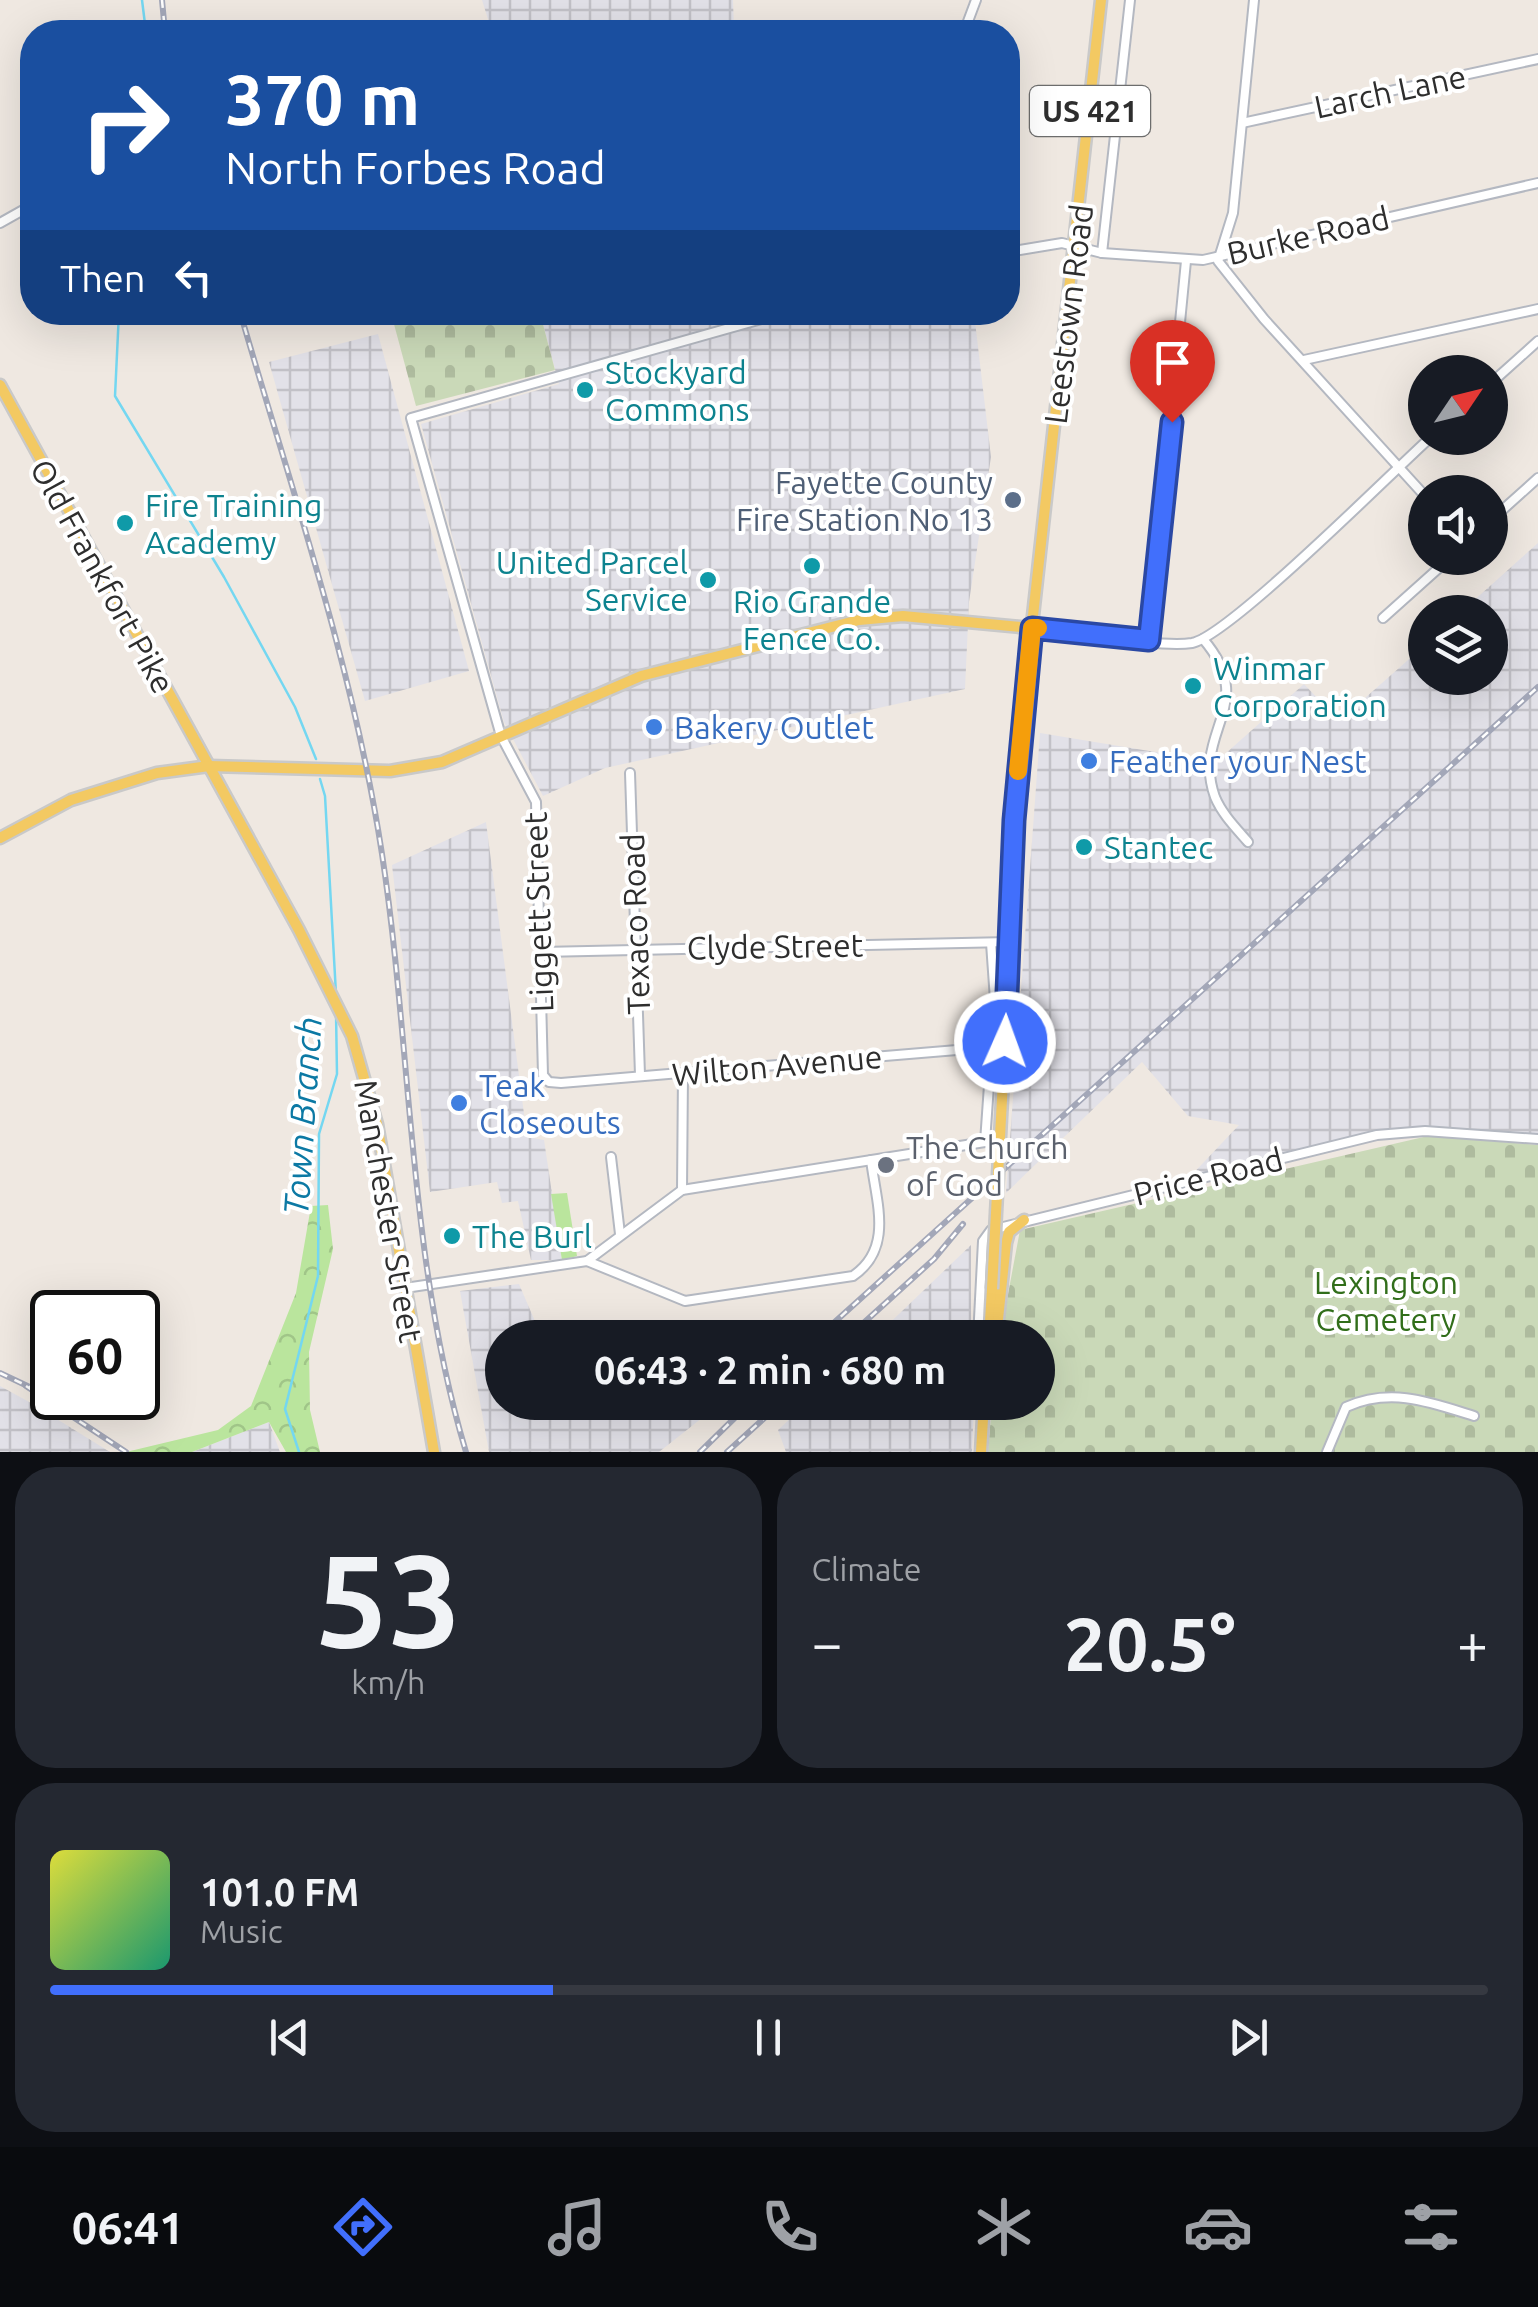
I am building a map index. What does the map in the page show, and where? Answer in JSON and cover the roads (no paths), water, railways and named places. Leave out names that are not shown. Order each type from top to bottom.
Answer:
[{"type":"main road","name":"Leestown Road","points":[[1032,628],[1101,0]]},
{"type":"main road","name":"Old Frankfort Pike","points":[[0,385],[208,766]]},
{"type":"main road","points":[[0,838],[98,789],[208,766],[408,770],[442,762],[641,676],[859,620],[902,616],[1032,628]]},
{"type":"main road","name":"US 421","points":[[992,1320],[999,1044],[1032,628]]},
{"type":"main road","name":"Manchester Street","points":[[208,766],[352,1036],[378,1124],[434,1452]]},
{"type":"main road","points":[[995,1320],[1007,1236],[1024,1220]]},
{"type":"main road","points":[[981,1452],[983,1420]]},
{"type":"street","points":[[1102,253],[1130,0]]},
{"type":"street","points":[[1254,0],[1231,226],[1218,253],[1224,270],[1408,477]]},
{"type":"street","name":"Larch Lane","points":[[1242,123],[1538,59]]},
{"type":"street","name":"Burke Road","points":[[1020,250],[1054,243],[1102,253],[1186,261],[1538,183]]},
{"type":"street","points":[[1149,640],[1186,261]]},
{"type":"street","points":[[1304,360],[1538,309]]},
{"type":"street","name":"Liggett Street","points":[[561,1082],[548,1082],[542,1069],[536,802],[501,736],[411,418],[740,325]]},
{"type":"street","points":[[1508,368],[1538,341]]},
{"type":"street","points":[[1032,628],[1188,643],[1204,639],[1249,604],[1411,455]]},
{"type":"street","points":[[1508,505],[1538,478]]},
{"type":"street","points":[[1383,618],[1431,575]]},
{"type":"street","points":[[1204,639],[1221,660],[1228,692],[1211,751],[1212,783],[1225,814],[1248,842]]},
{"type":"street","name":"Texaco Road","points":[[630,773],[640,1076]]},
{"type":"street","points":[[587,1261],[682,1190],[976,1144],[988,1138],[999,1044],[990,942]]},
{"type":"street","name":"Clyde Street","points":[[542,952],[1009,942]]},
{"type":"street","name":"Wilton Avenue","points":[[561,1082],[999,1044]]},
{"type":"street","points":[[682,1190],[683,1074]]},
{"type":"street","name":"Price Road","points":[[979,1320],[984,1236],[1024,1220],[1377,1135],[1424,1131],[1538,1139]]},
{"type":"street","points":[[611,1157],[620,1234]]},
{"type":"street","points":[[403,1288],[587,1261],[684,1301],[853,1276],[872,1259],[880,1242],[870,1160]]},
{"type":"street","points":[[1327,1452],[1346,1407],[1368,1397],[1415,1397],[1474,1416]]},
{"type":"waterway","name":"Town Branch","points":[[142,0],[144,20]]},
{"type":"waterway","name":"Town Branch","points":[[118,325],[115,396],[224,577],[295,707],[316,759]]},
{"type":"waterway","name":"Town Branch","points":[[320,779],[325,796],[336,994]]},
{"type":"waterway","name":"Town Branch","points":[[299,1452],[285,1409],[318,1276],[319,1134],[337,1074],[336,1012]]},
{"type":"railway","points":[[162,0],[164,20]]},
{"type":"railway","points":[[244,325],[320,581],[370,785],[392,929],[422,1230],[447,1379],[466,1452]]},
{"type":"railway","points":[[837,1320],[1538,687]]},
{"type":"railway","points":[[867,1320],[934,1259],[963,1224]]},
{"type":"railway","points":[[0,1373],[30,1387]]},
{"type":"railway","points":[[26,1386],[126,1452]]},
{"type":"railway","points":[[700,1452],[733,1420]]},
{"type":"railway","points":[[727,1452],[762,1420]]},
{"type":"place","name":"Stockyard Commons","points":[[585,390]]},
{"type":"place","name":"Fayette County Fire Station No 13","points":[[1013,500]]},
{"type":"place","name":"Fire Training Academy","points":[[125,523]]},
{"type":"place","name":"Rio Grande Fence Co.","points":[[812,566]]},
{"type":"place","name":"United Parcel Service","points":[[708,580]]},
{"type":"place","name":"Winmar Corporation","points":[[1193,686]]},
{"type":"place","name":"Bakery Outlet","points":[[654,727]]},
{"type":"place","name":"Feather your Nest","points":[[1089,761]]},
{"type":"place","name":"Stantec","points":[[1084,847]]},
{"type":"place","name":"Teak Closeouts","points":[[459,1103]]},
{"type":"place","name":"The Church of God","points":[[886,1165]]},
{"type":"place","name":"The Burl","points":[[452,1236]]},
{"type":"park label","name":"Lexington Cemetery","points":[[1386,1300]]}]
